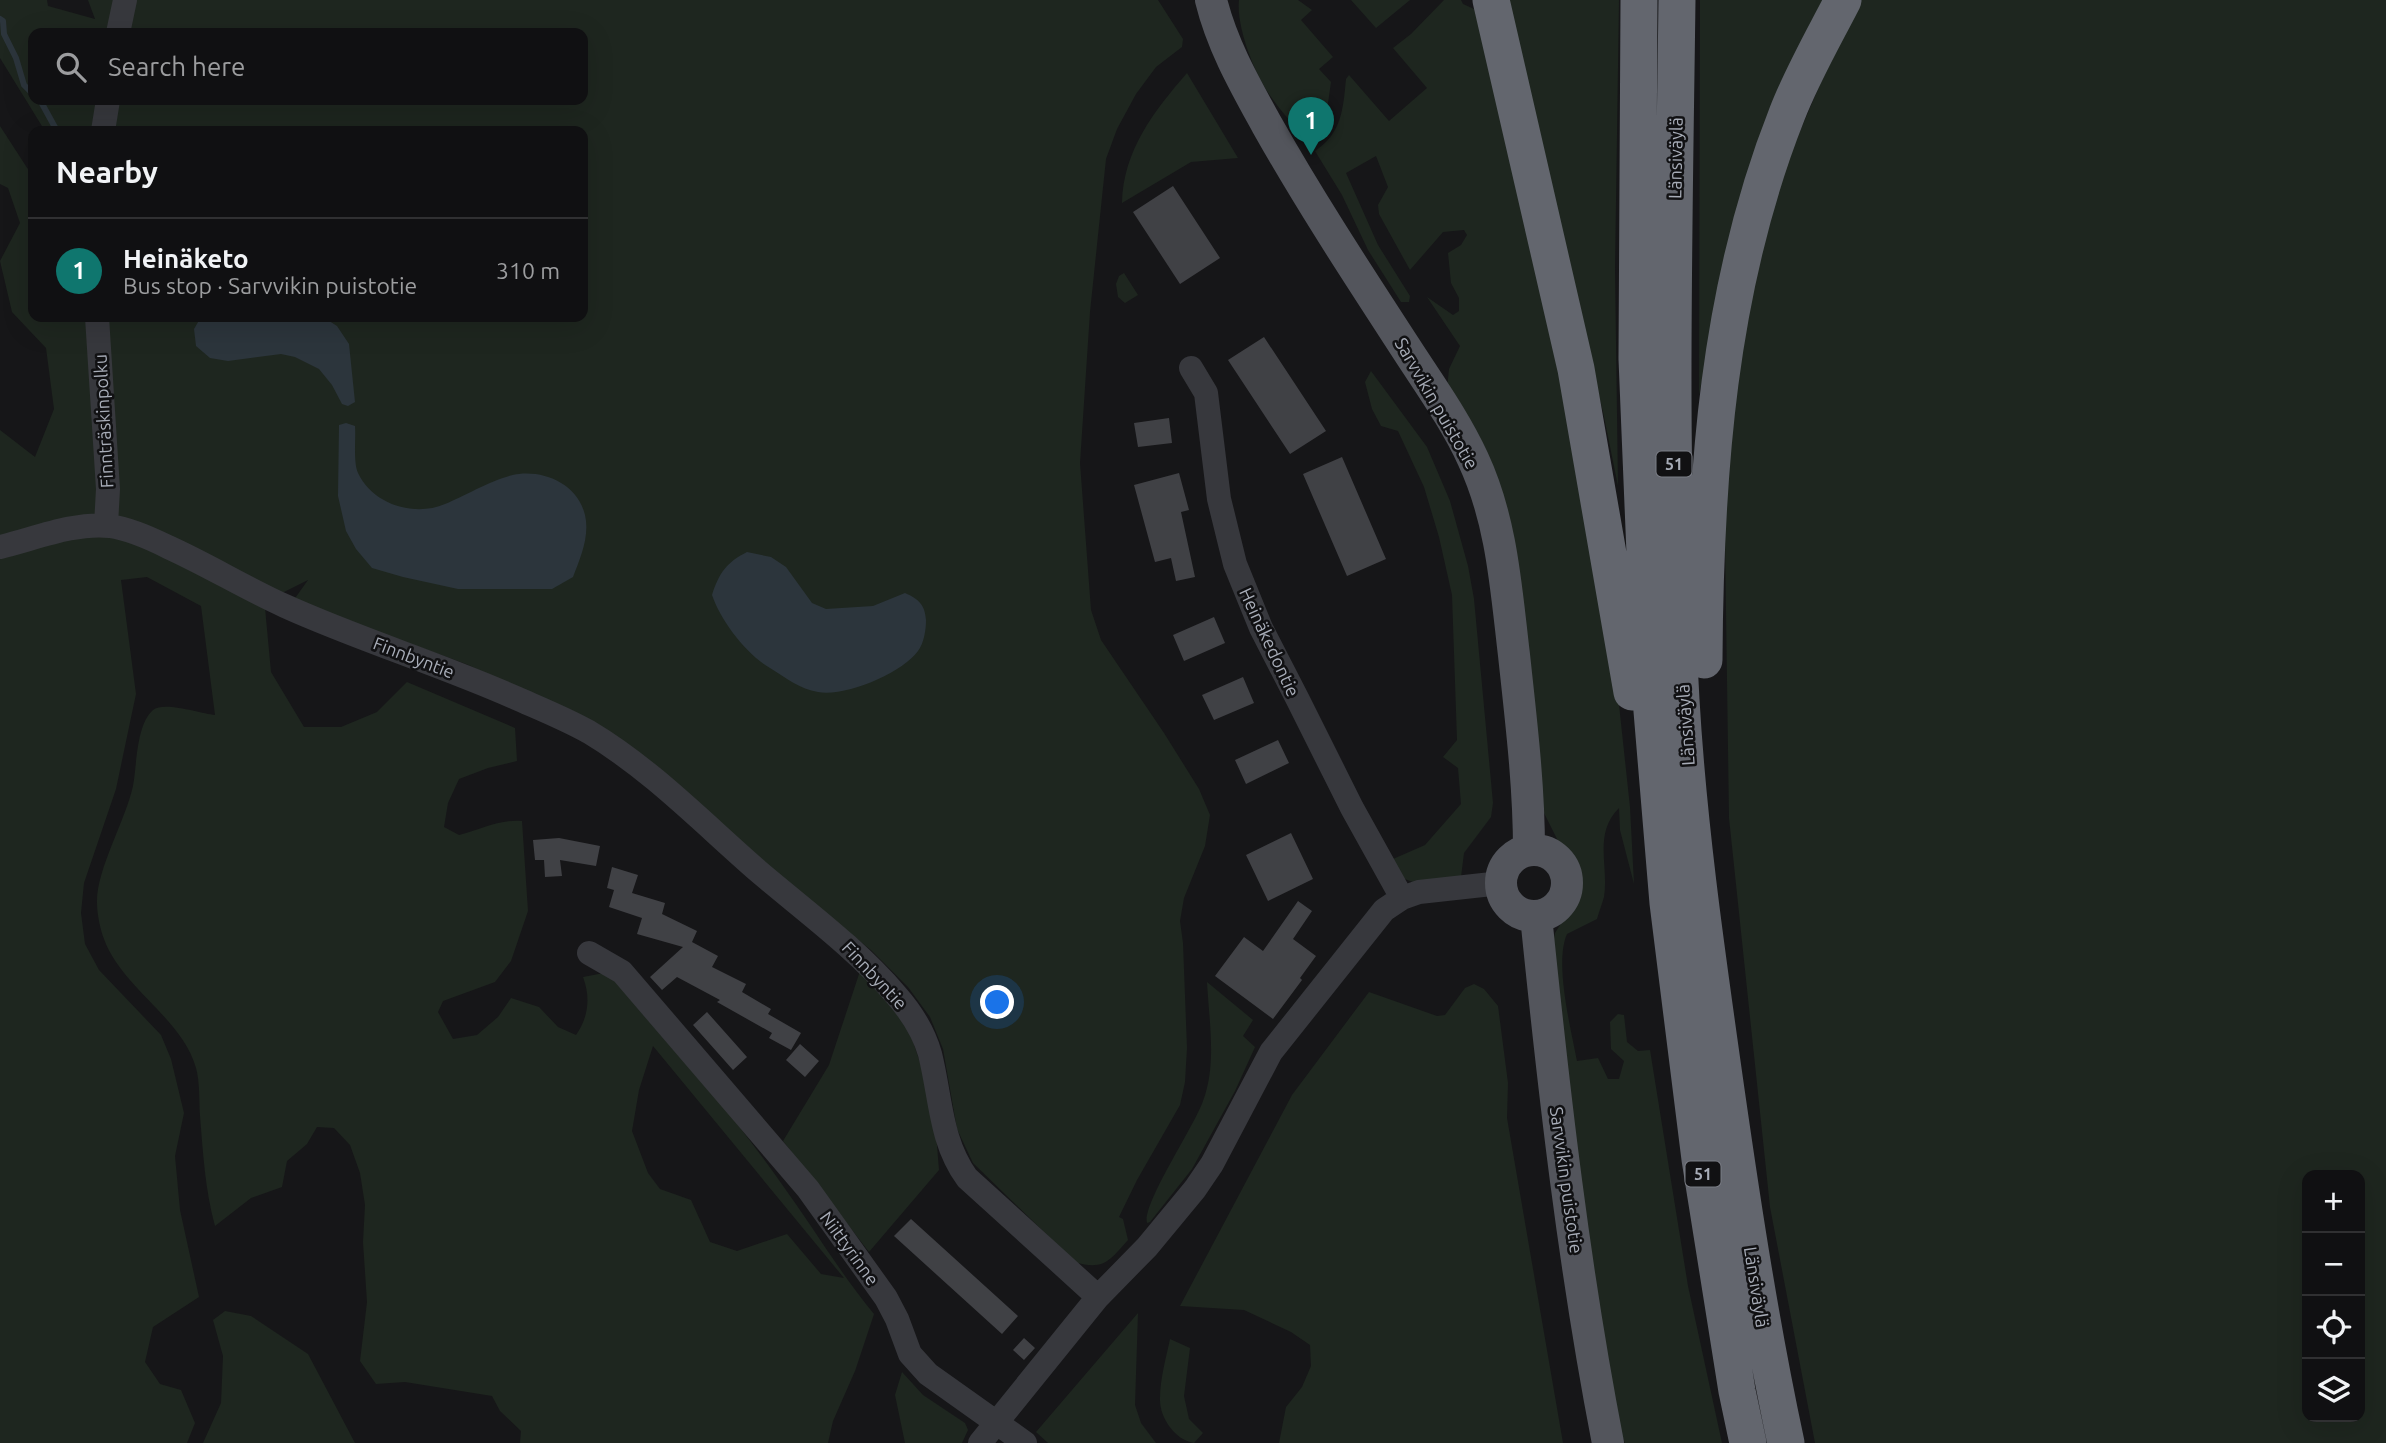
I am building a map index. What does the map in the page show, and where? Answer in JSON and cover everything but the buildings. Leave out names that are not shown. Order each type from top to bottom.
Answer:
[{"type":"highway","points":[[1491,0],[1576,369],[1668,903]]},
{"type":"highway","name":"Länsiväylä","points":[[1639,0],[1637,359],[1651,699],[1668,903],[1700,1159],[1737,1391],[1748,1443]]},
{"type":"highway","name":"Länsiväylä","points":[[1676,0],[1673,417],[1681,701],[1703,927],[1735,1156],[1773,1385],[1786,1443]]},
{"type":"highway","points":[[1703,927],[1705,553],[1720,369],[1748,230],[1768,165],[1787,111],[1843,0]]},
{"type":"main road","name":"Sarvvikin puistotie","points":[[1211,0],[1221,33],[1254,102],[1292,169],[1473,458],[1491,503],[1503,559],[1521,715],[1530,850]]},
{"type":"main road","points":[[1530,850],[1541,850],[1552,855],[1561,863],[1566,874],[1564,897],[1558,907],[1548,914],[1525,915],[1508,903],[1501,883],[1503,871],[1509,861],[1530,850]]},
{"type":"main road","name":"Sarvvikin puistotie","points":[[1536,916],[1547,1030],[1571,1215],[1608,1443]]},
{"type":"street","points":[[119,28],[125,0]]},
{"type":"street","points":[[104,126],[107,105]]},
{"type":"street","name":"Finnträskinpolku","points":[[97,322],[108,489],[106,526]]},
{"type":"street","name":"Heinäkedontie","points":[[1192,368],[1206,393],[1219,499],[1235,564],[1297,700],[1402,898]]},
{"type":"street","name":"Finnbyntie","points":[[0,547],[74,528],[106,526],[146,536],[324,624],[419,658],[589,732],[640,768],[848,945],[896,995],[910,1012],[929,1051],[947,1143],[954,1161],[967,1178],[1098,1297]]},
{"type":"street","points":[[988,1433],[1098,1297],[1147,1247],[1195,1189],[1212,1164],[1271,1052],[1384,911],[1402,898],[1419,892],[1501,883]]},
{"type":"street","name":"Niittyrinne","points":[[589,953],[622,972],[808,1189],[886,1298],[910,1354],[988,1433],[1025,1443]]},
{"type":"shaded area","points":[[0,0],[47,0],[48,6],[95,19],[88,0],[1158,0],[1183,39],[1182,47],[1156,67],[1136,94],[1117,129],[1106,159],[1090,312],[1080,463],[1091,610],[1101,640],[1199,789],[1210,815],[1205,846],[1184,898],[1180,921],[1187,1048],[1185,1082],[1180,1105],[1119,1217],[1123,1219],[1128,1240],[1111,1258],[1093,1265],[1075,1262],[973,1163],[957,1129],[943,1049],[930,1017],[908,987],[871,950],[567,710],[466,664],[293,601],[308,580],[270,599],[264,597],[271,672],[304,727],[341,727],[377,712],[407,682],[515,728],[517,761],[459,779],[448,803],[444,827],[459,835],[498,823],[522,821],[528,911],[511,961],[495,982],[443,1001],[438,1012],[453,1039],[477,1035],[498,1017],[511,998],[539,1007],[558,1027],[576,1035],[587,1008],[583,977],[604,973],[615,979],[742,1130],[874,1314],[855,1371],[833,1421],[828,1443],[520,1443],[521,1431],[500,1411],[492,1396],[405,1382],[376,1384],[360,1361],[367,1302],[363,1242],[365,1205],[360,1173],[350,1145],[334,1128],[317,1127],[307,1144],[287,1161],[282,1187],[251,1198],[215,1226],[205,1171],[196,1068],[189,1050],[178,1034],[113,957],[100,926],[97,903],[101,876],[129,800],[140,735],[147,717],[153,710],[166,707],[215,715],[201,606],[147,577],[121,580],[136,694],[116,789],[84,883],[81,913],[85,944],[99,970],[161,1035],[171,1059],[184,1113],[175,1156],[180,1210],[199,1297],[153,1327],[145,1362],[160,1384],[181,1390],[195,1423],[187,1443],[0,1443],[0,430],[35,457],[54,409],[46,348],[12,312],[0,261],[20,223],[8,188],[0,184],[0,126],[28,169],[28,322],[588,322],[588,126],[42,126],[29,105],[588,105],[588,28],[28,28],[28,103],[0,58]],"holes":[[[653,1046],[844,1278],[821,1274],[787,1234],[737,1251],[710,1242],[691,1200],[660,1189],[648,1173],[632,1131],[639,1090]]]},
{"type":"shaded area","points":[[1239,0],[1298,0],[1312,10],[1301,20],[1333,57],[1319,69],[1331,82],[1325,114],[1317,126],[1303,137],[1263,85],[1243,35]]},
{"type":"shaded area","points":[[1351,0],[1410,0],[1376,28]]},
{"type":"shaded area","points":[[1444,0],[1461,0],[1463,4],[1474,9],[1498,89],[1574,410],[1614,658],[1630,807],[1634,884],[1620,830],[1619,808],[1611,818],[1604,839],[1604,897],[1597,919],[1567,934],[1563,946],[1563,978],[1571,1032],[1577,1061],[1598,1058],[1608,1079],[1619,1079],[1624,1061],[1611,1049],[1610,1022],[1618,1014],[1624,1015],[1627,1042],[1638,1051],[1650,1050],[1688,1286],[1722,1443],[1625,1443],[1617,1424],[1598,1317],[1551,953],[1555,933],[1577,898],[1580,887],[1579,866],[1558,841],[1542,809],[1534,740],[1447,389],[1449,369],[1460,346],[1427,297],[1453,315],[1459,311],[1459,298],[1451,283],[1448,253],[1461,245],[1467,235],[1464,230],[1443,232],[1410,270],[1379,214],[1378,205],[1388,187],[1376,156],[1346,173],[1378,245],[1410,296],[1409,302],[1401,302],[1368,250],[1342,195],[1315,151],[1336,128],[1349,75],[1389,121],[1427,88],[1393,48],[1411,34]]},
{"type":"shaded area","points":[[1504,0],[1619,0],[1615,269],[1618,486],[1603,412]]},
{"type":"shaded area","points":[[1700,0],[1825,0],[1734,219],[1699,395]]},
{"type":"shaded area","points":[[1859,0],[2386,0],[2386,1443],[1815,1443],[1770,1207],[1729,818],[1724,472],[1744,324],[1778,183],[1846,23]]},
{"type":"shaded area","points":[[1187,73],[1238,158],[1191,162],[1122,203],[1128,166],[1142,133]]},
{"type":"shaded area","points":[[1124,273],[1138,295],[1125,303],[1118,297],[1116,284],[1119,276]]},
{"type":"shaded area","points":[[198,322],[331,322],[337,326],[349,344],[355,402],[348,406],[342,404],[319,369],[295,357],[281,354],[228,361],[210,358],[196,346],[194,329]]},
{"type":"shaded area","points":[[1371,371],[1427,447],[1450,501],[1474,599],[1493,803],[1491,817],[1464,853],[1461,877],[1415,883],[1400,877],[1393,859],[1425,845],[1461,804],[1458,768],[1443,757],[1457,740],[1452,595],[1424,487],[1398,431],[1381,426],[1372,409],[1365,382]]},
{"type":"shaded area","points":[[346,423],[355,426],[358,473],[374,493],[396,505],[433,508],[501,478],[519,474],[541,475],[569,488],[581,505],[586,523],[584,547],[573,577],[552,589],[458,589],[372,568],[356,549],[346,531],[338,496],[339,425]]},
{"type":"shaded area","points":[[747,552],[771,557],[786,567],[812,603],[826,609],[873,606],[905,593],[910,595],[920,603],[926,620],[920,648],[900,667],[858,687],[830,693],[818,692],[793,683],[761,662],[743,646],[721,615],[712,595],[725,569]]},
{"type":"shaded area","points":[[861,968],[908,1027],[925,1077],[936,1133],[939,1170],[869,1252],[783,1141],[829,1065]]},
{"type":"shaded area","points":[[1207,982],[1253,1020],[1243,1036],[1255,1047],[1235,1091],[1192,1169],[1147,1223],[1152,1200],[1198,1113],[1207,1087],[1211,1042]]},
{"type":"shaded area","points":[[1474,984],[1484,989],[1498,1006],[1508,1083],[1507,1118],[1563,1443],[1279,1443],[1286,1407],[1302,1387],[1311,1366],[1310,1345],[1291,1332],[1244,1310],[1180,1306],[1292,1095],[1369,992],[1437,1016],[1445,1015],[1465,988]]},
{"type":"shaded area","points":[[225,1311],[251,1316],[308,1354],[355,1443],[203,1443],[221,1403],[223,1356],[213,1320]]},
{"type":"shaded area","points":[[1138,1313],[1135,1405],[1141,1423],[1156,1443],[1048,1443],[1036,1432]]},
{"type":"shaded area","points":[[1170,1339],[1190,1348],[1184,1396],[1189,1419],[1203,1433],[1194,1443],[1175,1432],[1165,1420],[1160,1405],[1161,1383]]},
{"type":"shaded area","points":[[902,1372],[923,1395],[965,1423],[968,1430],[962,1443],[905,1443],[895,1395]]},
{"type":"waterway","points":[[0,19],[3,21],[4,34],[16,58],[24,85],[28,89]]},
{"type":"waterway","points":[[43,105],[54,126]]},
{"type":"place","name":"Heinäketo","points":[[1311,155]]}]
